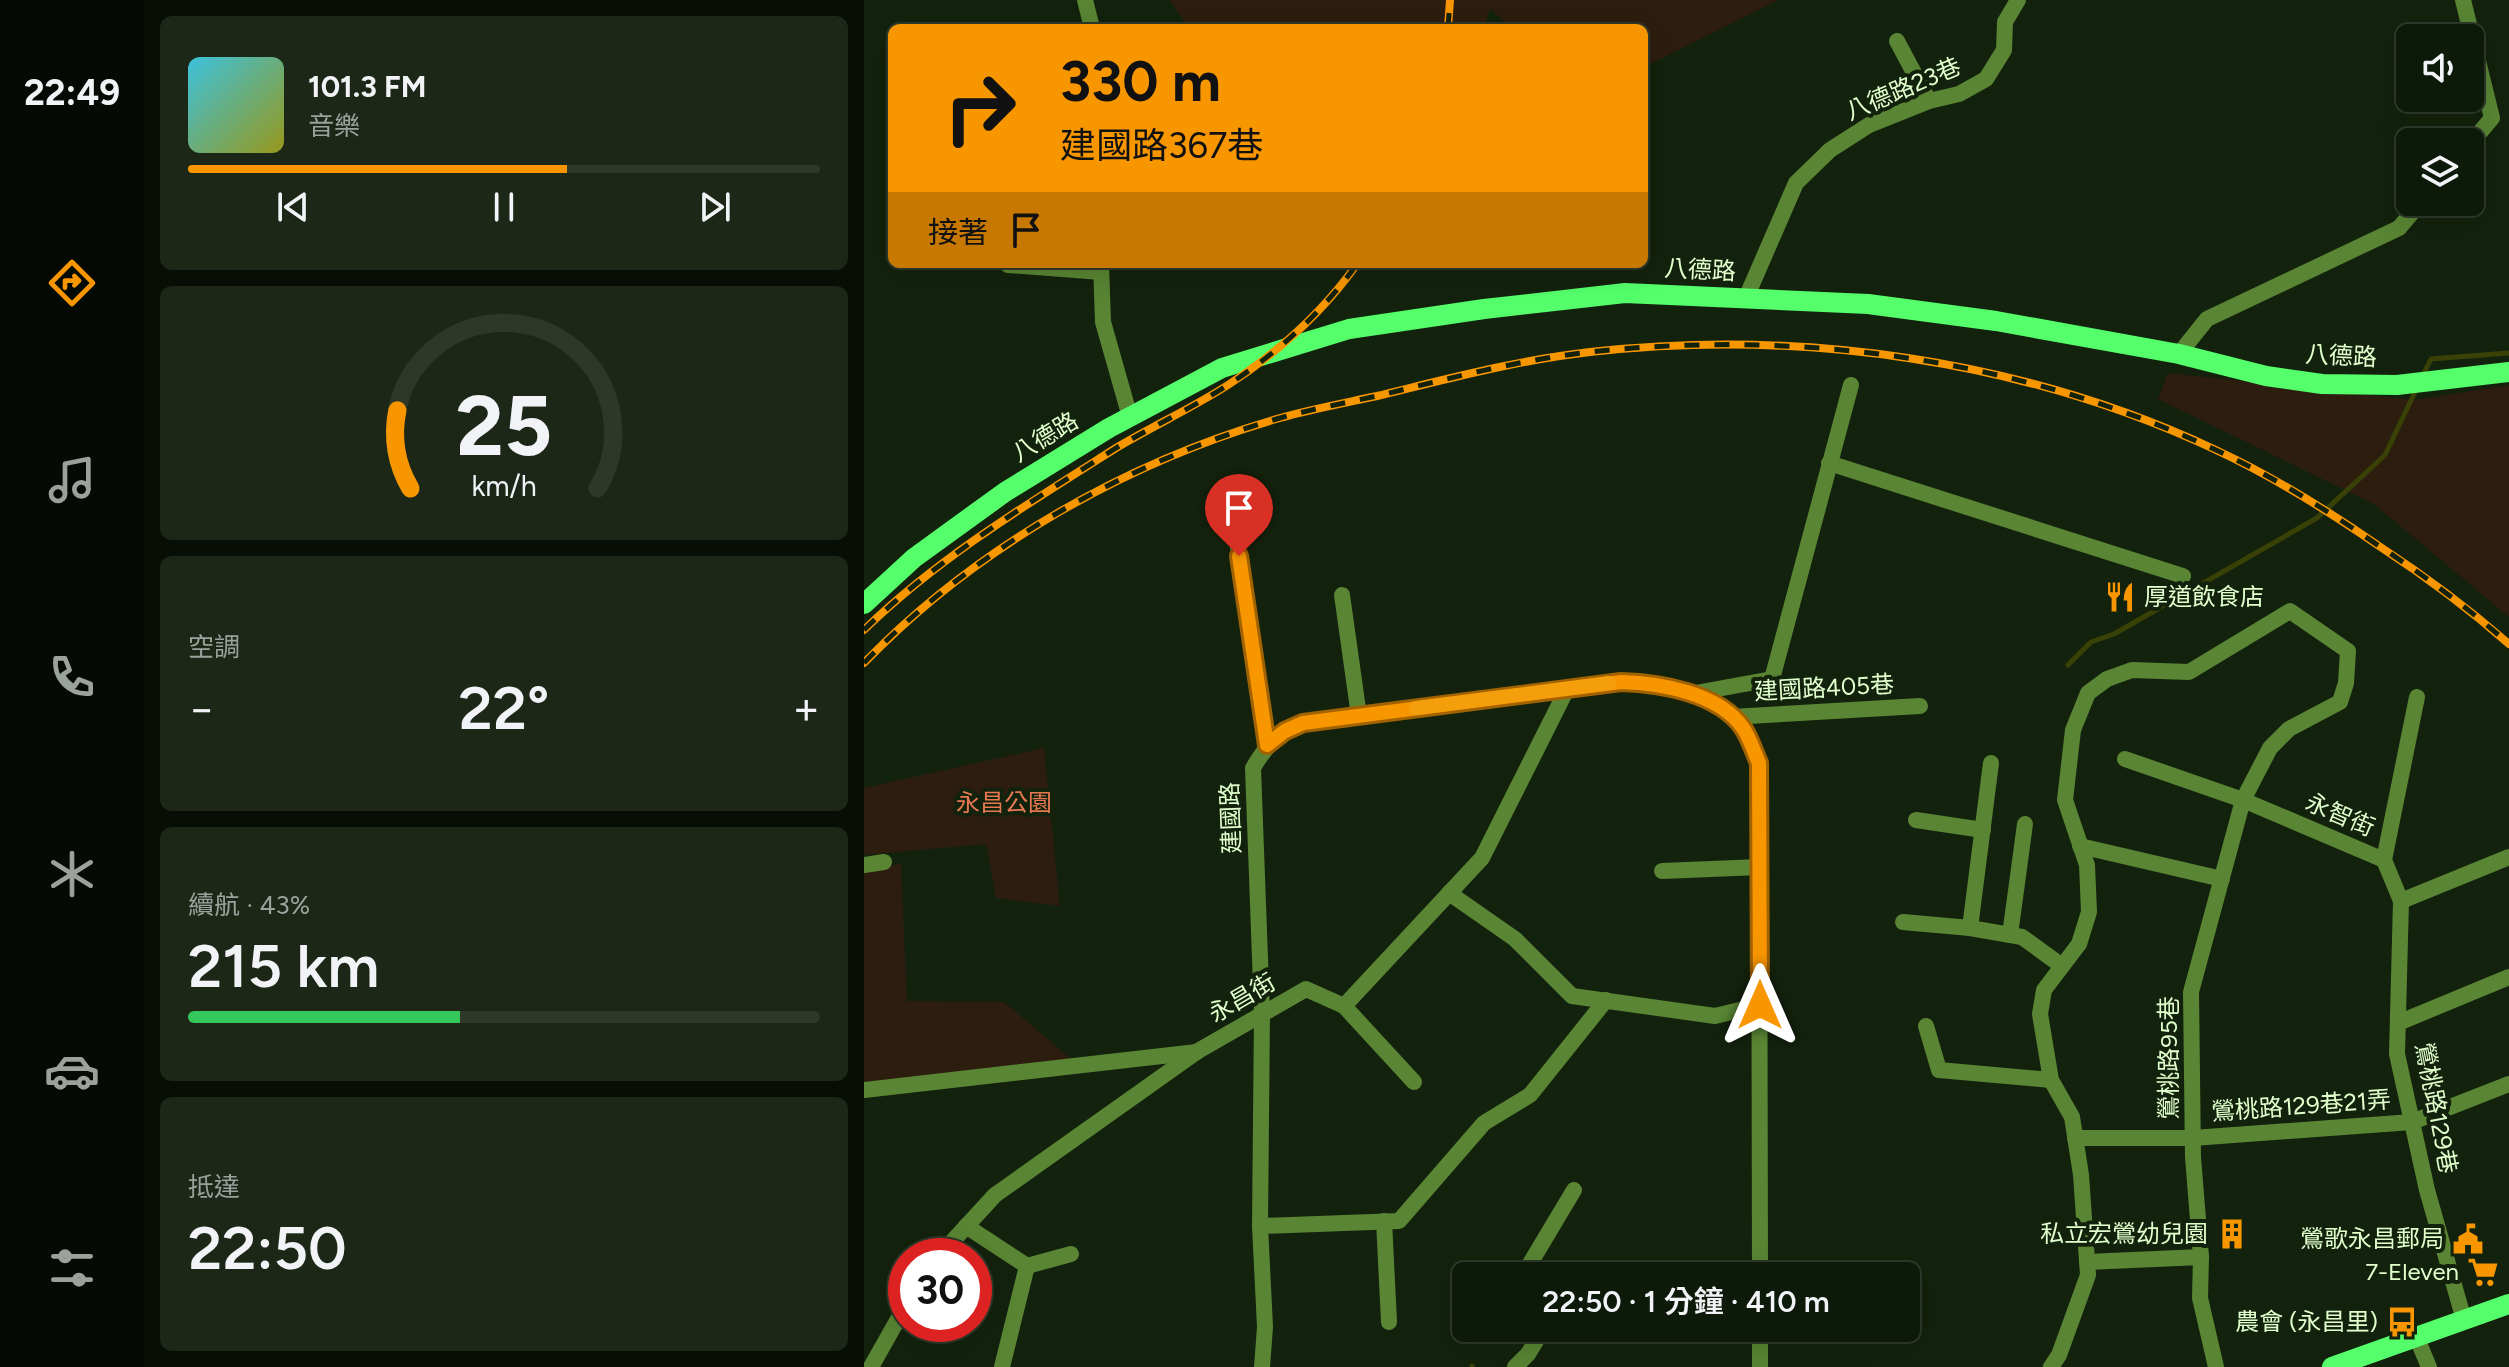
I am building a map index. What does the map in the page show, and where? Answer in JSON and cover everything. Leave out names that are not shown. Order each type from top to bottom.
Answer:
[{"type":"main road","name":"八德路","points":[[864,604],[914,558],[1005,492],[1130,417],[1222,368],[1349,329],[1484,309],[1625,293],[1868,304],[1996,321],[2179,354],[2266,376],[2322,384],[2397,385],[2509,372]]},
{"type":"main road","points":[[2338,1366],[2509,1304]]},
{"type":"street","points":[[1085,0],[1091,24]]},
{"type":"street","name":"八德路23巷","points":[[1746,298],[1796,183],[1830,150],[1869,125],[1929,101],[1959,94],[1986,79],[2004,50],[2005,22],[2018,0]]},
{"type":"street","points":[[2463,0],[2492,118],[2484,128]]},
{"type":"street","points":[[1897,41],[1929,101]]},
{"type":"street","points":[[2179,354],[2207,319],[2399,228],[2409,216]]},
{"type":"street","points":[[1101,268],[1103,322],[1130,417]]},
{"type":"street","points":[[1690,694],[1772,679],[1851,385]]},
{"type":"street","points":[[1829,463],[2183,576]]},
{"type":"street","points":[[1230,493],[1267,745],[1285,731],[1303,723],[1621,682],[1657,683],[1690,694],[1721,708],[1743,728],[1759,763],[1760,1262]]},
{"type":"street","points":[[1342,595],[1359,716]]},
{"type":"street","name":"鶯桃路95巷","points":[[2080,846],[2065,800],[2073,730],[2088,693],[2107,679],[2132,670],[2189,672],[2290,611],[2348,651],[2346,683],[2340,702],[2289,729],[2270,748],[2243,800],[2191,992],[2200,1298],[2216,1367]]},
{"type":"street","points":[[1414,1082],[1344,1006],[1482,858],[1567,689]]},
{"type":"street","points":[[2384,860],[2417,697]]},
{"type":"street","name":"建國路405巷","points":[[1731,717],[1920,706]]},
{"type":"street","name":"建國路","points":[[1262,1367],[1265,1327],[1260,1226],[1262,1013],[1253,768],[1267,745]]},
{"type":"street","name":"永智街","points":[[2125,759],[2243,800],[2384,860],[2401,901]]},
{"type":"street","points":[[1970,928],[1991,763]]},
{"type":"street","points":[[1916,820],[1983,830]]},
{"type":"street","points":[[2010,935],[2025,824]]},
{"type":"street","points":[[2080,846],[2222,879]]},
{"type":"street","points":[[2051,1367],[2059,1355],[2088,1275],[2072,1117],[2051,1080],[2040,1014],[2044,990],[2079,944],[2089,912],[2087,865],[2080,846]]},
{"type":"street","points":[[2401,901],[2509,857]]},
{"type":"street","points":[[864,865],[884,862]]},
{"type":"street","points":[[1662,871],[1760,867]]},
{"type":"street","points":[[1449,893],[1515,939],[1572,996],[1715,1016],[1760,1005]]},
{"type":"street","name":"鶯桃路129巷","points":[[2401,901],[2397,1054],[2427,1190],[2464,1320]]},
{"type":"street","points":[[1903,922],[1970,928],[2022,937],[2062,966]]},
{"type":"street","points":[[2398,1023],[2509,977]]},
{"type":"street","name":"永昌街","points":[[955,1238],[995,1195],[1198,1051],[1306,989],[1344,1006]]},
{"type":"street","points":[[1260,1226],[1399,1221],[1484,1123],[1530,1095],[1606,1000]]},
{"type":"street","points":[[1926,1026],[1939,1070],[2051,1080]]},
{"type":"street","points":[[864,1090],[1198,1051]]},
{"type":"street","name":"鶯桃路129巷21弄","points":[[2075,1138],[2193,1138],[2412,1122],[2509,1084]]},
{"type":"street","points":[[1531,1262],[1574,1190]]},
{"type":"street","points":[[1384,1221],[1389,1322]]},
{"type":"street","points":[[966,1226],[1027,1266],[1071,1254]]},
{"type":"street","points":[[2087,1262],[2201,1257]]},
{"type":"street","points":[[1002,1367],[1027,1266]]},
{"type":"street","points":[[2416,1336],[2429,1367]]},
{"type":"street","points":[[871,1367],[888,1337]]},
{"type":"street","points":[[1515,1367],[1535,1342]]},
{"type":"street","points":[[1760,1342],[1760,1367]]},
{"type":"green space","points":[[1170,0],[1778,0],[1648,64],[1648,24],[1507,24],[1490,8],[1485,24],[1186,24]]},
{"type":"green space","points":[[2168,373],[2415,400],[2509,385],[2509,617],[2374,504],[2158,399]]},
{"type":"green space","name":"永昌公園","points":[[1044,748],[1060,906],[996,898],[986,844],[864,855],[864,788]]},
{"type":"green space","points":[[901,864],[907,1001],[1004,1002],[1076,1063],[864,1085],[864,869]]},
{"type":"waterway","points":[[2424,373],[2431,359],[2509,353]]},
{"type":"waterway","points":[[2068,665],[2091,642],[2114,634],[2317,518],[2385,455],[2415,392]]},
{"type":"railway","points":[[1448,24],[1450,0]]},
{"type":"railway","points":[[864,630],[953,555],[1018,511],[1116,448],[1246,373],[1314,315],[1354,268]]},
{"type":"railway","points":[[864,663],[907,621],[954,582],[1056,514],[1110,485],[1222,436],[1304,412],[1536,360],[1670,346],[1750,345],[1830,349],[1909,358],[1988,373],[2066,393],[2142,419],[2238,460],[2320,507],[2430,581],[2509,644]]},
{"type":"slow traffic","points":[[1416,708],[1609,683]]},
{"type":"place","name":"厚道飲食店","points":[[2120,597]]},
{"type":"place","name":"私立宏鶯幼兒園","points":[[2232,1234]]},
{"type":"place","name":"鶯歌永昌郵局","points":[[2468,1239]]},
{"type":"place","name":"7-Eleven","points":[[2483,1272]]},
{"type":"place","name":"農會 (永昌里)","points":[[2402,1322]]},
{"type":"route","points":[[1239,556],[1267,745],[1285,731],[1303,723],[1621,682],[1657,683],[1721,708],[1743,728],[1759,763],[1760,1005]]}]
